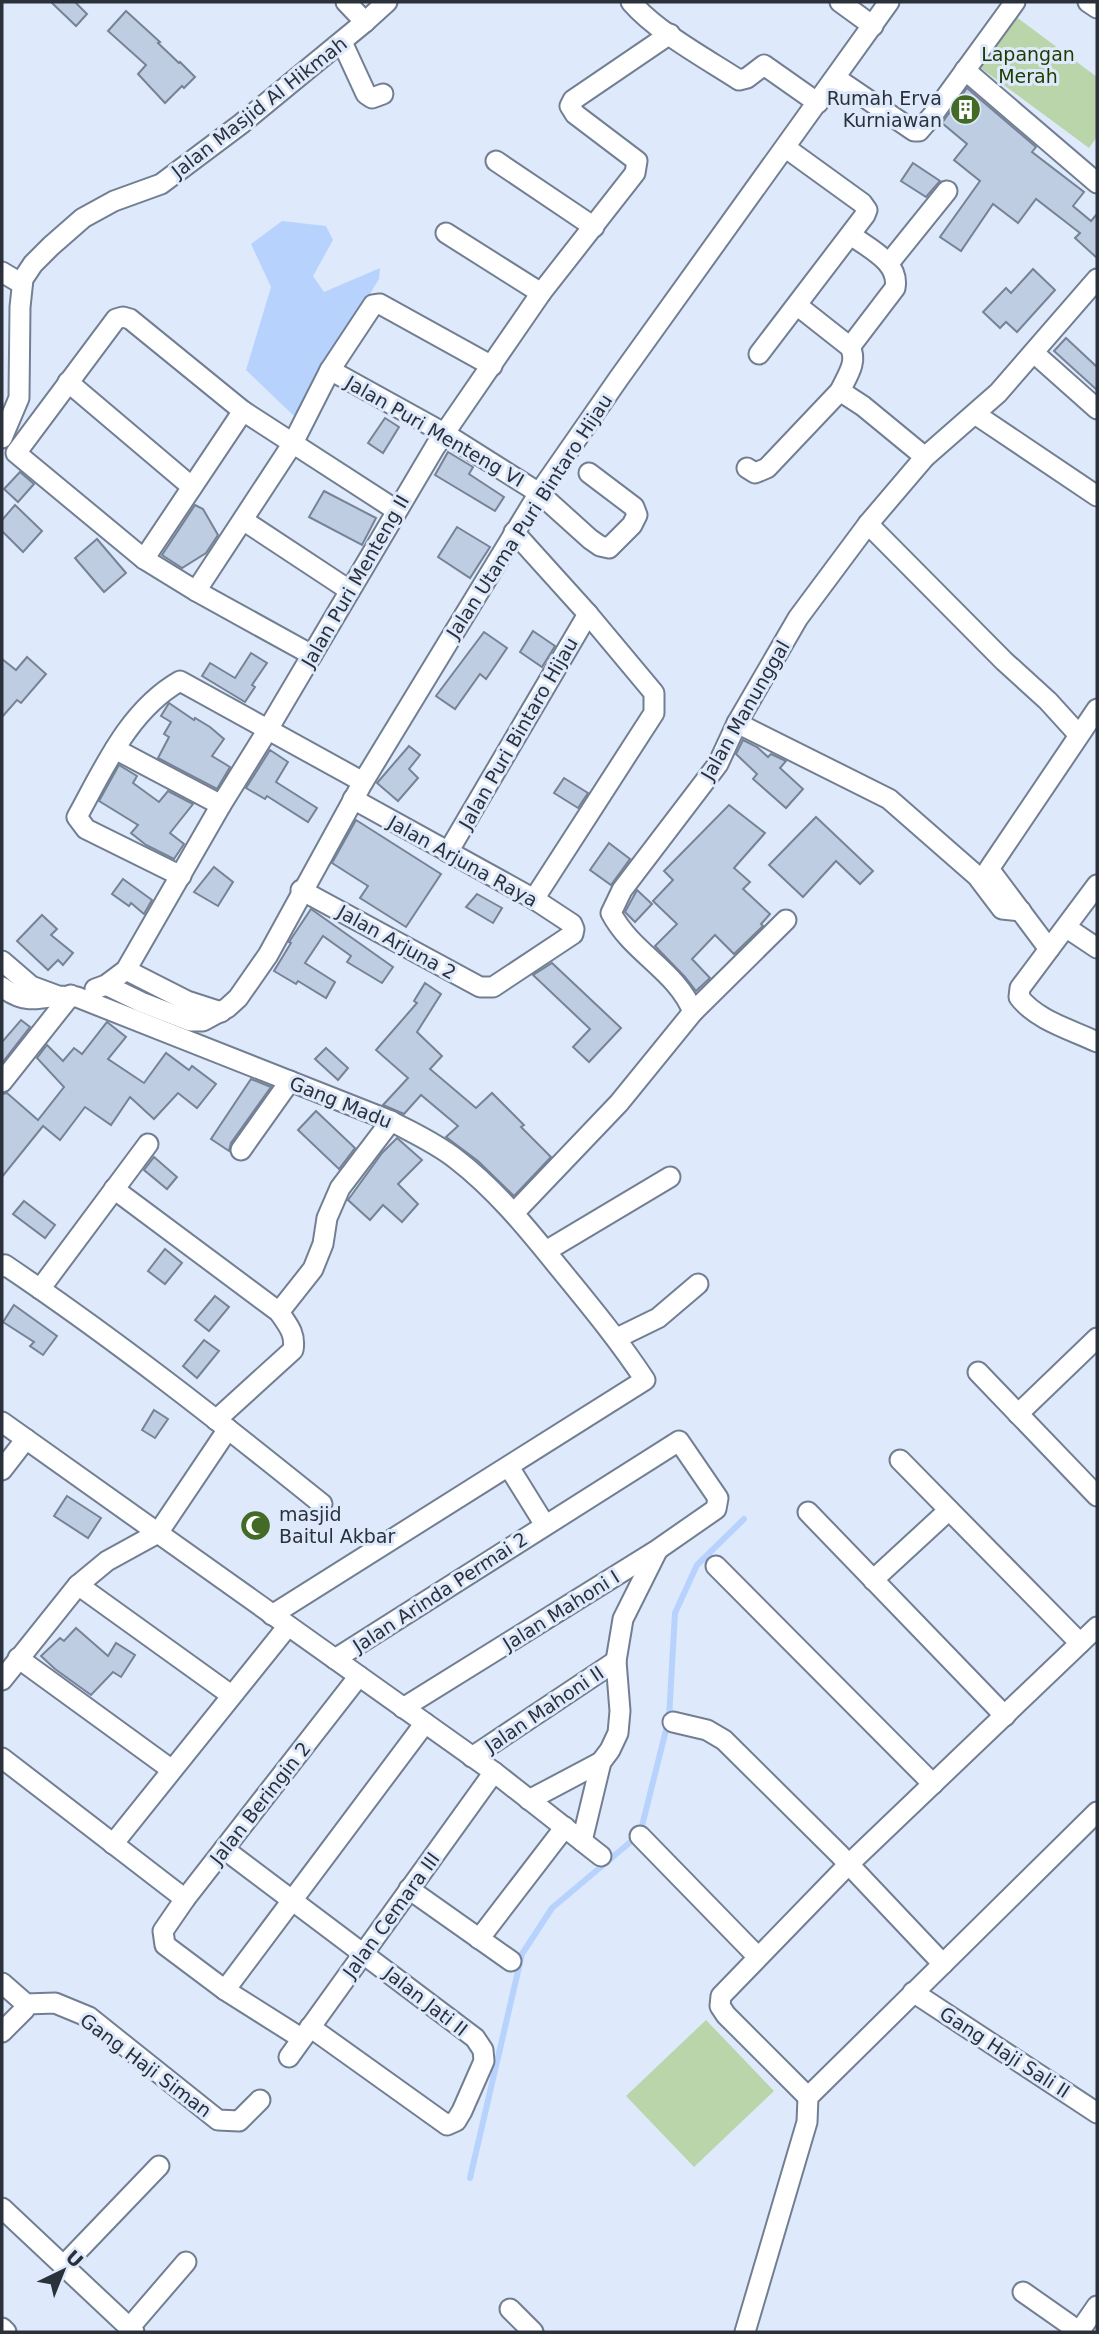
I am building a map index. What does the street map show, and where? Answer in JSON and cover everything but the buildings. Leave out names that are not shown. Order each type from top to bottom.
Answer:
[{"type":"street","points":[[346,2],[365,22]]},
{"type":"street","name":"Jalan Masjid Al Hikmah","points":[[22,284],[33,264],[83,218],[114,201],[161,184],[241,124],[387,2]]},
{"type":"street","points":[[631,2],[641,13],[670,34],[739,80],[747,78],[764,65],[818,103]]},
{"type":"street","points":[[840,2],[873,26]]},
{"type":"street","name":"Jalan Utama Puri Bintaro Hijau","points":[[106,985],[190,1021],[203,1021],[221,1012],[239,998],[258,972],[358,790],[514,531],[619,378],[890,2]]},
{"type":"street","points":[[836,78],[914,131],[919,131],[1015,2]]},
{"type":"street","points":[[1088,2],[1097,8]]},
{"type":"street","name":"Jalan Puri Menteng II","points":[[126,970],[221,805],[444,433],[541,293],[635,173],[637,161],[575,114],[570,106],[573,100],[670,34]]},
{"type":"street","points":[[342,41],[366,93],[372,98],[383,94]]},
{"type":"street","points":[[965,70],[1097,183]]},
{"type":"street","points":[[759,354],[798,306],[867,210],[862,203],[786,148]]},
{"type":"street","points":[[496,161],[594,227]]},
{"type":"street","points":[[889,263],[947,191]]},
{"type":"street","points":[[446,233],[541,293]]},
{"type":"street","points":[[850,347],[895,288],[897,279],[889,263],[851,234]]},
{"type":"street","points":[[2,272],[22,284],[19,398],[2,438]]},
{"type":"street","name":"Jalan Manunggal","points":[[693,1012],[680,987],[638,950],[618,926],[611,913],[622,890],[718,764],[737,723],[798,618],[868,524],[925,457],[998,393],[1097,279]]},
{"type":"street","points":[[197,591],[293,443],[330,370],[373,305],[380,304],[492,366]]},
{"type":"street","points":[[747,468],[755,473],[767,468],[840,391],[855,359],[850,347],[798,306]]},
{"type":"street","points":[[312,655],[144,559],[16,453],[116,320],[123,317],[130,319],[243,411],[396,510]]},
{"type":"street","points":[[1034,353],[1097,409]]},
{"type":"street","name":"Jalan Puri Menteng VI","points":[[330,370],[444,433],[539,493],[590,539],[609,548],[637,515],[634,507],[589,472]]},
{"type":"street","points":[[68,382],[192,486]]},
{"type":"street","points":[[840,391],[863,405],[925,457]]},
{"type":"street","points":[[144,559],[243,411]]},
{"type":"street","points":[[975,414],[1097,496]]},
{"type":"street","points":[[243,520],[349,590]]},
{"type":"street","points":[[868,524],[1004,661],[1048,701],[1078,734]]},
{"type":"street","name":"Jalan Puri Bintaro Hijau","points":[[514,531],[588,614],[653,693],[654,713],[534,899]]},
{"type":"street","name":"Jalan Puri Bintaro Hijau","points":[[448,852],[588,614]]},
{"type":"street","name":"Jalan Arjuna Raya","points":[[115,749],[136,718],[171,686],[180,681],[188,684],[267,731],[448,852],[534,899],[572,924]]},
{"type":"street","points":[[1049,949],[989,869],[1097,709]]},
{"type":"street","points":[[737,723],[889,799],[977,876],[1002,909],[1021,911]]},
{"type":"street","points":[[181,876],[81,824],[78,817],[115,749],[221,805]]},
{"type":"street","points":[[1097,885],[1020,988],[1019,997],[1024,1005],[1039,1014],[1097,1042]]},
{"type":"street","name":"Jalan Arjuna 2","points":[[301,890],[480,987],[493,987],[573,934],[572,924]]},
{"type":"street","points":[[514,1213],[619,1103],[693,1012],[786,920]]},
{"type":"street","points":[[1067,928],[1097,948]]},
{"type":"street","name":"Gang Madu","points":[[2,961],[31,986],[69,996],[391,1121],[427,1139],[489,1187],[514,1213],[617,1338],[645,1380],[509,1467]]},
{"type":"street","points":[[2,987],[15,997],[32,1000],[69,996],[106,985],[126,970],[187,1001],[221,1012]]},
{"type":"street","points":[[2,1082],[69,996]]},
{"type":"street","points":[[241,1150],[290,1081]]},
{"type":"street","points":[[279,1312],[313,1269],[323,1244],[327,1217],[340,1188],[391,1121]]},
{"type":"street","points":[[40,1289],[148,1144]]},
{"type":"street","points":[[546,1251],[670,1177]]},
{"type":"street","points":[[2,1679],[78,1586],[107,1561],[158,1533],[222,1424],[293,1350],[295,1340],[292,1331],[279,1312],[114,1188]]},
{"type":"street","points":[[3,1265],[40,1289],[222,1424],[322,1504]]},
{"type":"street","points":[[617,1338],[658,1318],[698,1284]]},
{"type":"street","points":[[1018,1414],[1097,1338]]},
{"type":"street","points":[[978,1372],[1095,1489]]},
{"type":"street","name":"Jalan Arinda Permai 2","points":[[2,1422],[494,1772],[601,1856]]},
{"type":"street","points":[[2,1470],[26,1439]]},
{"type":"street","name":"Jalan Arinda Permai 2","points":[[335,1660],[679,1441],[718,1498],[716,1508]]},
{"type":"street","points":[[900,1460],[1080,1643]]},
{"type":"street","points":[[113,1844],[231,1695],[280,1620],[509,1467]]},
{"type":"street","name":"Jalan Arinda Permai 2","points":[[509,1467],[545,1525]]},
{"type":"street","name":"Jalan Mahoni I","points":[[404,1708],[657,1550],[716,1508]]},
{"type":"street","points":[[873,1580],[949,1510]]},
{"type":"street","points":[[808,1512],[1005,1716]]},
{"type":"street","points":[[582,1842],[601,1762],[618,1733],[620,1711],[616,1661],[623,1619],[657,1550]]},
{"type":"street","points":[[716,1566],[933,1784]]},
{"type":"street","points":[[78,1586],[231,1695]]},
{"type":"street","points":[[808,2097],[726,2015],[720,2006],[721,1996],[848,1865],[1097,1627]]},
{"type":"street","points":[[18,1658],[172,1770]]},
{"type":"street","name":"Jalan Mahoni II","points":[[472,1757],[616,1661]]},
{"type":"street","name":"Jalan Beringin 2","points":[[225,1990],[165,1945],[163,1931],[359,1676]]},
{"type":"street","points":[[673,1722],[707,1730],[724,1740],[943,1964]]},
{"type":"street","points":[[306,2033],[225,1990],[425,1723]]},
{"type":"street","points":[[2,1758],[185,1899]]},
{"type":"street","points":[[529,1800],[601,1762]]},
{"type":"street","name":"Jalan Cemara III","points":[[289,2057],[494,1772]]},
{"type":"street","points":[[745,2332],[807,2122],[808,2097],[1097,1812]]},
{"type":"street","points":[[480,1939],[565,1828]]},
{"type":"street","points":[[640,1836],[757,1956]]},
{"type":"street","points":[[224,1849],[363,1952]]},
{"type":"street","points":[[409,1889],[511,1961]]},
{"type":"street","name":"Jalan Jati II","points":[[306,2033],[447,2124],[456,2121],[484,2061],[483,2050],[475,2038],[363,1952]]},
{"type":"street","points":[[2,1983],[26,2004],[25,2009],[2,2032]]},
{"type":"street","name":"Gang Haji Sali II","points":[[913,1992],[1097,2113]]},
{"type":"street","name":"Gang Haji Siman","points":[[26,2004],[55,2003],[89,2017],[218,2120],[239,2121],[260,2100]]},
{"type":"street","points":[[64,2266],[159,2166]]},
{"type":"street","points":[[2,2208],[132,2330],[186,2262]]},
{"type":"street","points":[[1023,2292],[1080,2332],[1097,2306]]},
{"type":"street","points":[[510,2309],[533,2332]]},
{"type":"street","points":[[2,2328],[6,2332]]},
{"type":"green space","name":"Lapangan Merah","points":[[1015,16],[1097,77],[1097,137],[1089,148],[978,66]]},
{"type":"green space","points":[[706,2020],[774,2091],[694,2167],[626,2096]]},
{"type":"water","points":[[282,221],[326,226],[333,240],[313,276],[324,292],[380,268],[379,279],[295,417],[246,370],[271,287],[251,244]]},
{"type":"waterway","points":[[470,2178],[522,1954],[552,1908],[640,1834],[669,1718],[675,1613],[697,1565],[744,1519]]},
{"type":"place","name":"Rumah Erva Kurniawan","points":[[965,109]]},
{"type":"place","name":"masjid Baitul Akbar","points":[[256,1525]]}]
